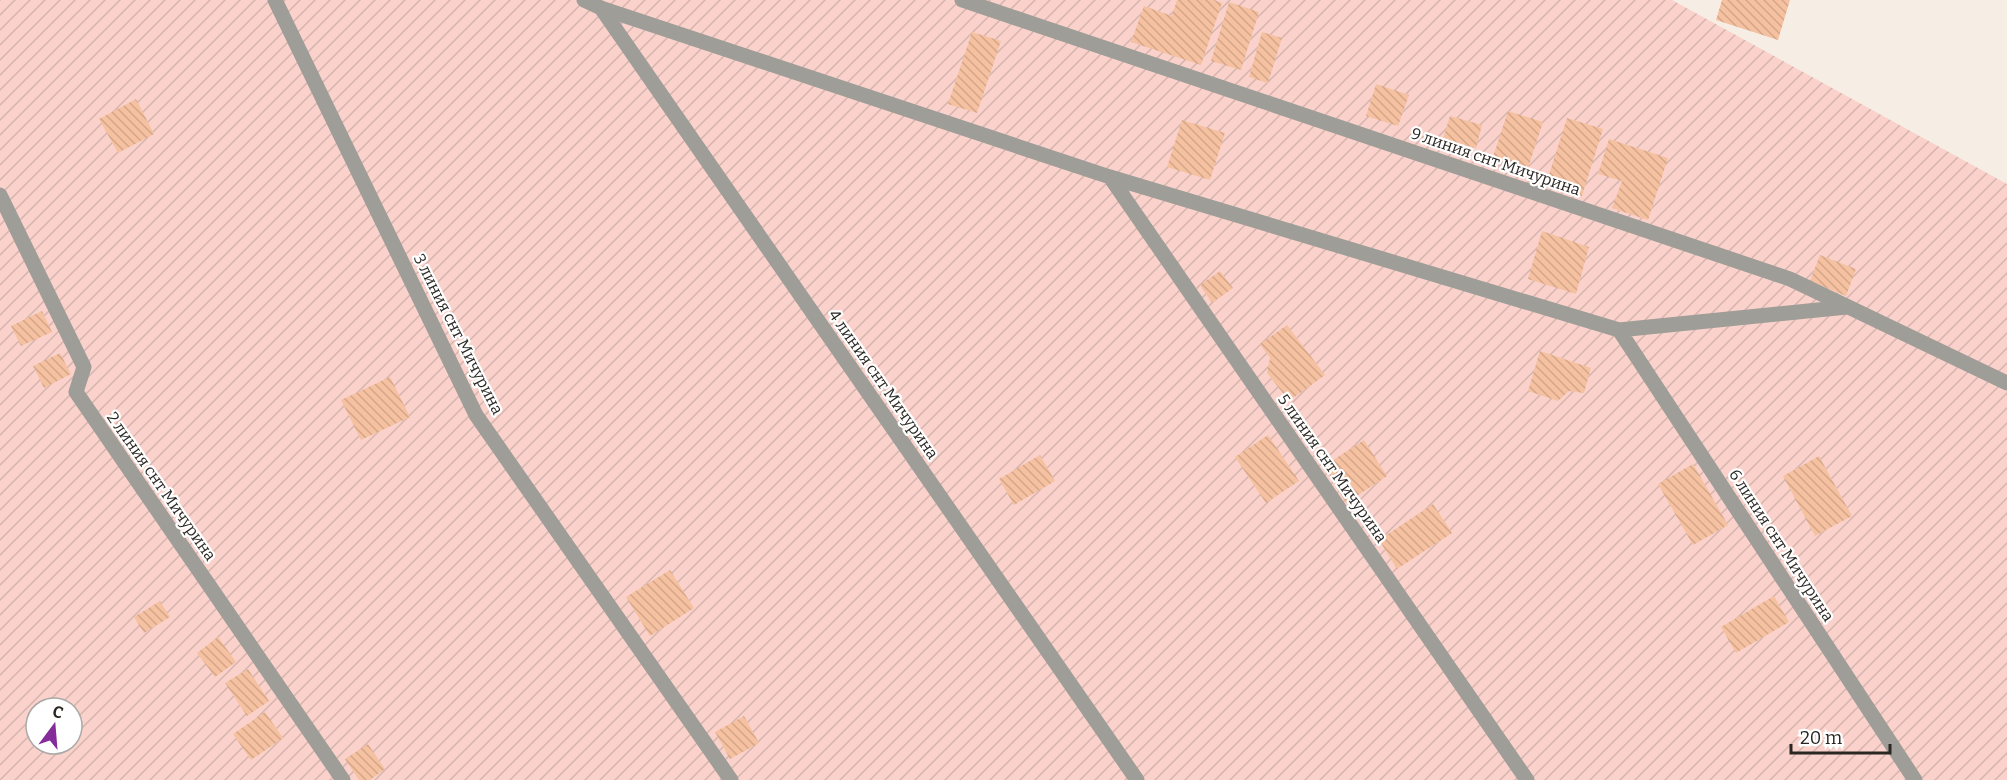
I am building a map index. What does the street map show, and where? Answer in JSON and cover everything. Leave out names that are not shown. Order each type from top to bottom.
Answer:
[{"type":"street","name":"3 линия снт Мичурина","points":[[275,0],[476,415],[731,780]]},
{"type":"street","points":[[584,0],[601,8],[1110,177],[1619,330],[1847,307]]},
{"type":"street","name":"9 линия снт Мичурина","points":[[962,0],[1790,279],[2007,383]]},
{"type":"street","name":"4 линия снт Мичурина","points":[[601,8],[1137,780]]},
{"type":"street","name":"5 линия снт Мичурина","points":[[1110,177],[1527,780]]},
{"type":"street","name":"2 линия снт Мичурина","points":[[0,195],[84,367],[76,392],[343,780]]},
{"type":"street","name":"6 линия снт Мичурина","points":[[1619,330],[1914,780]]},
{"type":"shaded area","points":[[0,0],[1672,0],[2007,184],[2007,780],[0,780]]},
{"type":"building","points":[[1177,0],[1214,0],[1222,3],[1201,65],[1131,42],[1144,6],[1172,16]]},
{"type":"building","points":[[1722,0],[1790,0],[1778,40],[1716,20]]},
{"type":"building","points":[[1229,2],[1259,12],[1241,70],[1211,61]]},
{"type":"building","points":[[972,32],[1001,41],[977,113],[948,104]]},
{"type":"building","points":[[1262,32],[1282,38],[1268,83],[1249,77]]},
{"type":"building","points":[[1376,84],[1409,95],[1398,126],[1366,116]]},
{"type":"building","points":[[136,99],[154,134],[118,153],[99,119]]},
{"type":"building","points":[[1508,111],[1543,122],[1528,168],[1493,157]]},
{"type":"building","points":[[1450,116],[1482,125],[1476,148],[1443,139]]},
{"type":"building","points":[[1567,118],[1603,129],[1582,196],[1546,184]]},
{"type":"building","points":[[1182,120],[1225,133],[1210,180],[1167,167]]},
{"type":"building","points":[[1609,139],[1668,158],[1648,220],[1612,208],[1622,181],[1598,174]]},
{"type":"building","points":[[1542,231],[1589,247],[1576,294],[1528,279]]},
{"type":"building","points":[[1820,255],[1856,269],[1846,296],[1810,281]]},
{"type":"building","points":[[1220,271],[1233,288],[1212,303],[1200,285]]},
{"type":"building","points":[[42,311],[52,332],[21,346],[11,326]]},
{"type":"building","points":[[1287,325],[1325,375],[1289,401],[1267,373],[1270,358],[1260,344]]},
{"type":"building","points":[[1540,351],[1591,368],[1584,393],[1569,391],[1558,401],[1528,391]]},
{"type":"building","points":[[60,353],[71,374],[44,388],[33,366]]},
{"type":"building","points":[[390,377],[410,417],[361,440],[341,400]]},
{"type":"building","points":[[1268,435],[1299,481],[1266,503],[1235,457]]},
{"type":"building","points":[[1364,440],[1387,476],[1346,503],[1324,466]]},
{"type":"building","points":[[1040,455],[1055,481],[1014,505],[999,479]]},
{"type":"building","points":[[1819,456],[1852,516],[1815,536],[1783,476]]},
{"type":"building","points":[[1693,464],[1728,525],[1693,545],[1658,484]]},
{"type":"building","points":[[1433,504],[1452,533],[1397,569],[1379,540]]},
{"type":"building","points":[[670,570],[694,608],[650,636],[626,597]]},
{"type":"building","points":[[1774,596],[1789,622],[1736,653],[1721,627]]},
{"type":"building","points":[[160,601],[170,617],[144,633],[134,617]]},
{"type":"building","points":[[218,637],[236,662],[215,677],[197,653]]},
{"type":"building","points":[[248,669],[269,701],[247,716],[225,683]]},
{"type":"building","points":[[265,712],[283,738],[251,760],[233,734]]},
{"type":"building","points":[[744,716],[759,743],[730,759],[715,732]]},
{"type":"building","points":[[368,744],[385,769],[370,780],[359,780],[345,759]]}]
